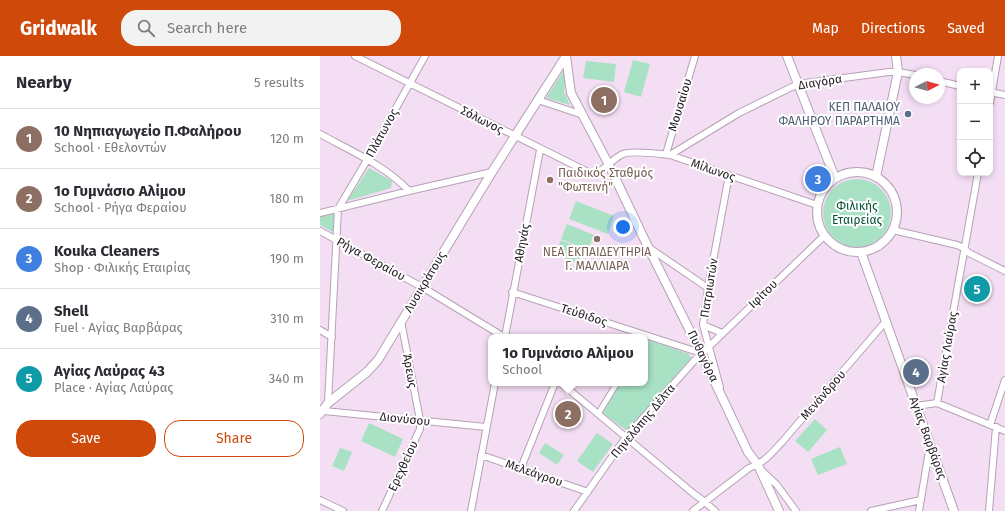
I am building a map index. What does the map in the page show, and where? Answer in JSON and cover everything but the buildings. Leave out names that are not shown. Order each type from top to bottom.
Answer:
[{"type":"street","name":"Σόλωνος","points":[[355,56],[540,150],[592,174],[598,173],[609,165]]},
{"type":"street","name":"Πλάτωνος","points":[[338,209],[425,56]]},
{"type":"street","name":"Λυσικράτους","points":[[322,412],[328,403],[367,372],[378,360],[492,172],[566,56]]},
{"type":"street","name":"Πυθαγόρα","points":[[566,56],[571,93],[609,165],[748,452],[777,485],[796,511]]},
{"type":"street","name":"Μουσαίου","points":[[668,155],[695,56]]},
{"type":"street","points":[[787,56],[835,178]]},
{"type":"street","points":[[876,177],[898,72],[896,56]]},
{"type":"street","points":[[993,82],[998,56]]},
{"type":"street","name":"Διαγόρα","points":[[668,155],[739,113],[798,84],[898,72],[909,74]]},
{"type":"street","points":[[945,82],[957,85]]},
{"type":"street","points":[[993,93],[1005,95]]},
{"type":"street","points":[[538,100],[583,115]]},
{"type":"street","points":[[320,134],[367,160],[402,183],[409,191]]},
{"type":"street","name":"Αθηνάς","points":[[505,334],[540,150]]},
{"type":"street","name":"Μίλωνος","points":[[609,165],[623,154],[644,153],[668,155],[817,205]]},
{"type":"street","points":[[320,213],[492,172]]},
{"type":"street","points":[[863,172],[876,177],[891,191],[896,203],[896,219],[893,230],[885,241],[874,249],[861,252],[849,252],[837,248],[824,236],[818,223],[817,205],[820,194],[826,185],[841,174],[863,172]]},
{"type":"street","name":"Πατριωτών","points":[[724,400],[703,325],[708,288],[729,175]]},
{"type":"street","name":"Αγίας Λαύρας","points":[[937,403],[977,176]]},
{"type":"street","points":[[328,403],[338,209]]},
{"type":"street","points":[[893,230],[957,245],[964,248],[969,253],[1005,271]]},
{"type":"street","name":"Ρήγα Φεραίου","points":[[320,231],[422,287],[499,334]]},
{"type":"street","name":"Ιφίτου","points":[[701,353],[824,236]]},
{"type":"street","points":[[648,247],[708,288]]},
{"type":"street","name":"Αγίας Βαρβάρας","points":[[861,252],[954,511]]},
{"type":"street","name":"Τεύθιδος","points":[[512,292],[639,334]]},
{"type":"street","name":"Άρεως","points":[[401,321],[420,420]]},
{"type":"street","name":"Μενάνδρου","points":[[694,511],[749,468],[758,465],[766,459],[886,321]]},
{"type":"street","name":"Πυθαγόρα","points":[[703,325],[722,333]]},
{"type":"street","points":[[320,330],[332,337]]},
{"type":"street","name":"Τεύθιδος","points":[[648,337],[701,353]]},
{"type":"street","name":"Πηνελόπης Δέλτα","points":[[574,511],[626,438],[701,353]]},
{"type":"street","points":[[989,511],[993,426],[1005,380]]},
{"type":"street","points":[[473,510],[481,454],[494,386]]},
{"type":"street","points":[[521,468],[554,386]]},
{"type":"street","points":[[565,386],[715,511]]},
{"type":"street","points":[[598,414],[615,386]]},
{"type":"street","points":[[916,406],[937,403],[1005,431]]},
{"type":"street","name":"Διονύσου","points":[[322,412],[486,427]]},
{"type":"street","name":"Ερεχθείου","points":[[382,511],[420,429],[420,420]]},
{"type":"street","points":[[920,511],[930,445]]},
{"type":"street","name":"Μελεάγρου","points":[[481,454],[588,492]]},
{"type":"street","name":"Πυθαγόρα","points":[[758,465],[779,511]]},
{"type":"street","points":[[320,500],[343,511]]},
{"type":"street","points":[[871,511],[921,500]]},
{"type":"green space","points":[[633,60],[650,64],[641,97],[624,92]]},
{"type":"green space","points":[[586,61],[616,64],[614,82],[583,78]]},
{"type":"green space","points":[[564,70],[566,72],[564,92],[570,105],[546,98]]},
{"type":"green space","points":[[369,168],[392,181],[391,188],[347,201]]},
{"type":"green space","name":"Φιλικής Εταιρείας","points":[[857,179],[870,181],[881,189],[889,200],[891,213],[889,226],[881,237],[870,245],[857,247],[844,245],[833,237],[825,226],[823,213],[825,200],[833,189],[844,181]]},
{"type":"green space","points":[[576,201],[614,216],[608,234],[569,219]]},
{"type":"green space","points":[[332,214],[336,215],[335,233],[320,225],[320,217]]},
{"type":"green space","points":[[567,224],[594,235],[588,250],[561,239]]},
{"type":"green space","points":[[561,240],[583,249],[578,263],[555,254]]},
{"type":"green space","points":[[648,340],[689,354],[691,358],[628,430],[603,413],[618,386],[648,386]]},
{"type":"green space","points":[[815,419],[827,430],[808,452],[795,441]]},
{"type":"green space","points":[[369,423],[403,439],[395,457],[361,441]]},
{"type":"green space","points":[[597,433],[613,444],[593,472],[577,461]]},
{"type":"green space","points":[[545,443],[564,455],[557,465],[539,453]]},
{"type":"green space","points":[[840,447],[847,464],[818,475],[811,459]]},
{"type":"green space","points":[[340,448],[352,452],[344,471],[332,466]]},
{"type":"place","name":"10 Νηπιαγωγείο Π.Φαλήρου","points":[[604,100]]},
{"type":"place","name":"ΚΕΠ ΠΑΛΑΙΟΥ ΦΑΛΗΡΟΥ ΠΑΡΑΡΤΗΜΑ","points":[[908,114]]},
{"type":"place","name":"Kouka Cleaners","points":[[818,179]]},
{"type":"place","name":"Παιδικός Σταθμός \"Φωτεινή\"","points":[[550,180]]},
{"type":"place","name":"ΝΕΑ ΕΚΠΑΙΔΕΥΤΗΡΙΑ Γ. ΜΑΛΛΙΑΡΑ","points":[[597,239]]},
{"type":"place","name":"Αγίας Λαύρας 43","points":[[977,289]]},
{"type":"place","name":"Shell","points":[[916,372]]},
{"type":"place","name":"1ο Γυμνάσιο Αλίμου","points":[[568,414]]}]
